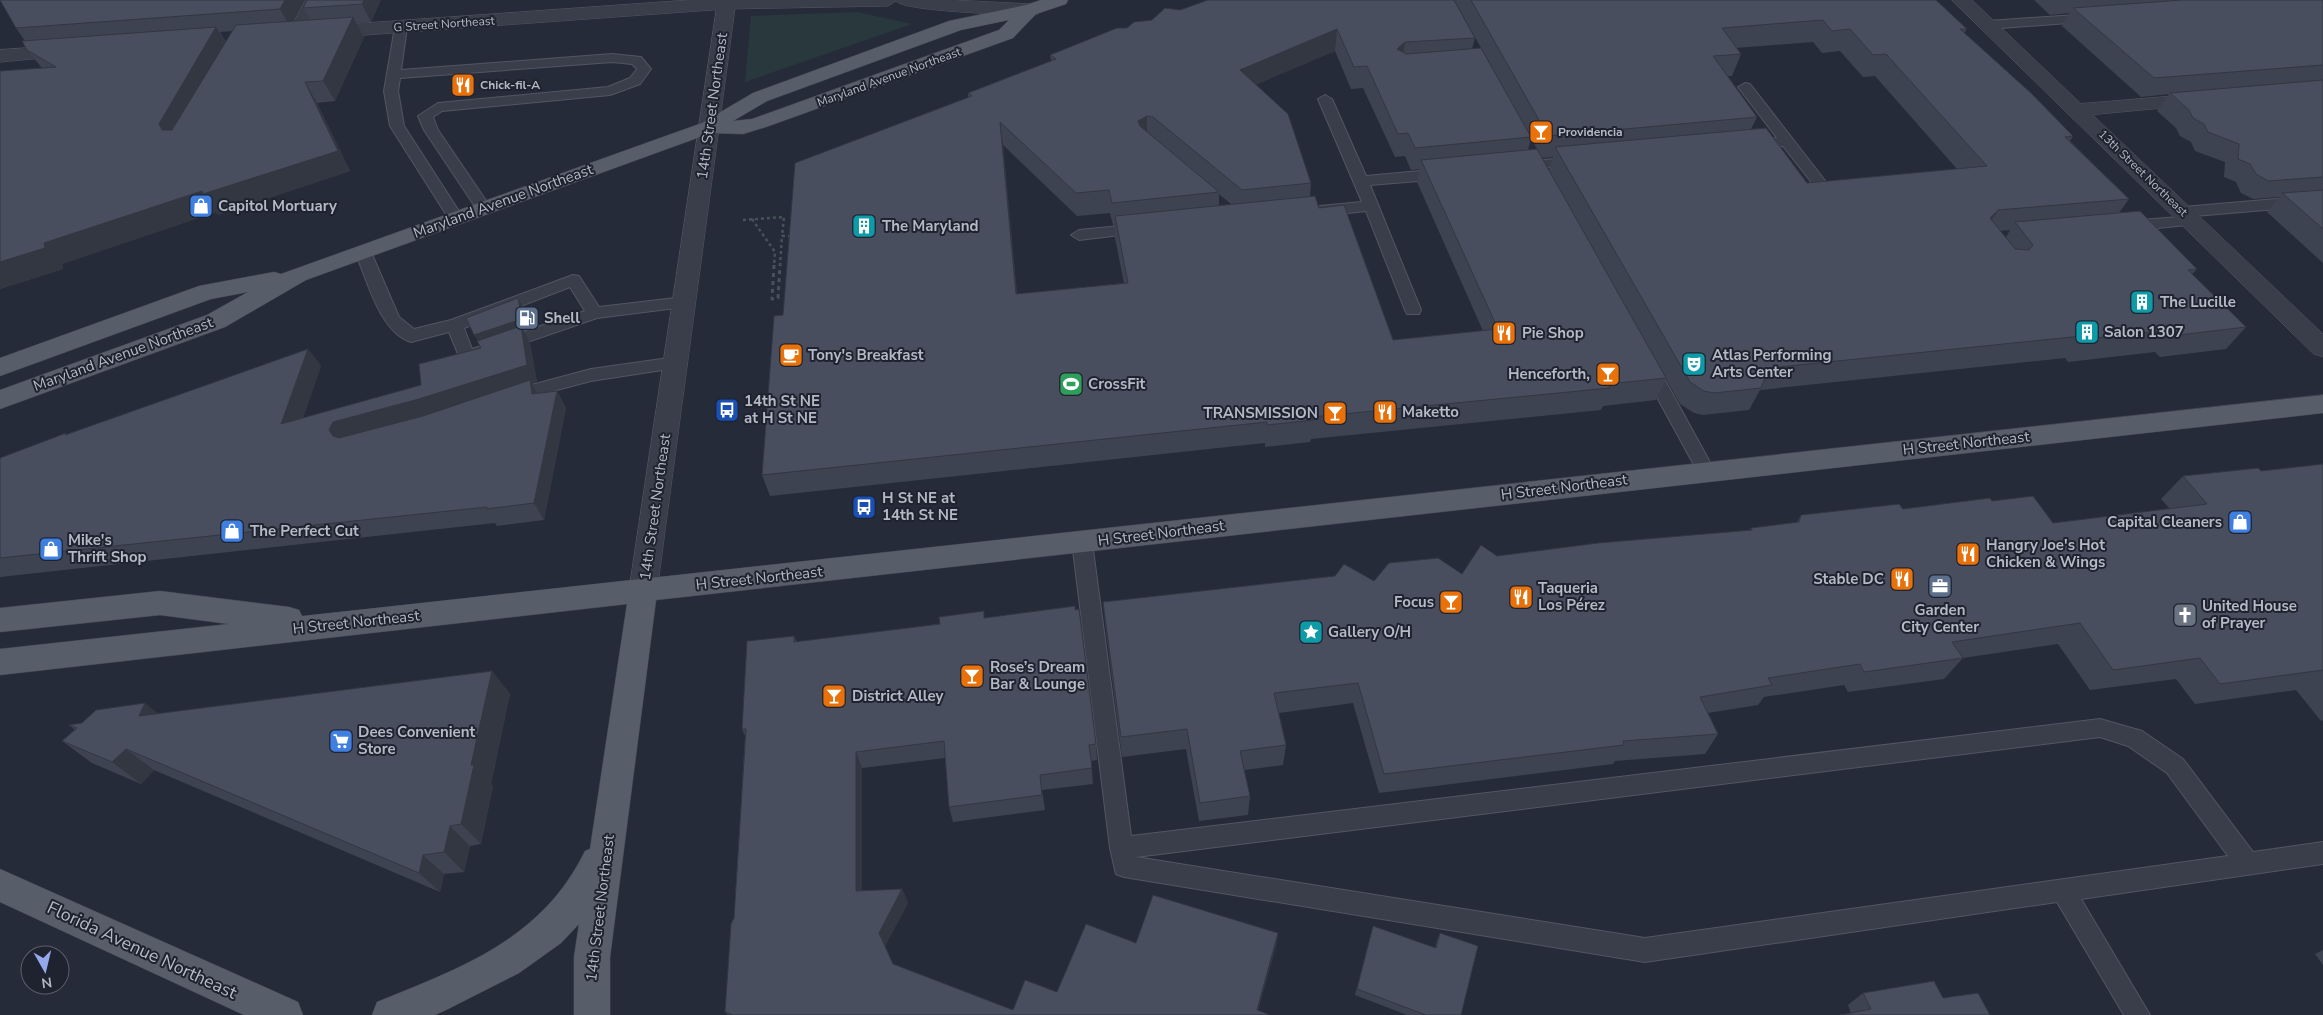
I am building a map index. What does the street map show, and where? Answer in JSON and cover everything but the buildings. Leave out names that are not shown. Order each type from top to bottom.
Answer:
[{"type":"main road","name":"Maryland Avenue Northeast","points":[[0,367],[207,292],[298,275],[709,127],[743,128],[784,115],[1006,34],[1031,10],[1059,0]]},
{"type":"main road","name":"Maryland Avenue Northeast","points":[[0,400],[216,321],[298,275]]},
{"type":"main road","points":[[207,292],[216,321]]},
{"type":"main road","name":"H Street Northeast","points":[[0,662],[1706,471],[2323,404]]},
{"type":"main road","name":"14th Street Northeast","points":[[592,1015],[592,956],[643,591]]},
{"type":"main road","points":[[0,620],[160,602],[333,625]]},
{"type":"main road","points":[[390,1015],[480,975],[538,940],[565,914],[582,893],[607,843]]},
{"type":"main road","name":"Florida Avenue Northeast","points":[[0,885],[285,1015]]},
{"type":"street","name":"G Street Northeast","points":[[315,0],[289,34],[726,2],[888,0]]},
{"type":"street","points":[[905,0],[941,5],[1031,10]]},
{"type":"street","name":"13th Street Northeast","points":[[1961,0],[2078,110],[2323,348]]},
{"type":"street","name":"14th Street Northeast","points":[[643,591],[726,2]]},
{"type":"street","points":[[0,56],[86,49]]},
{"type":"street","points":[[2078,110],[2219,98]]},
{"type":"lane","points":[[1988,25],[2106,17]]},
{"type":"lane","points":[[401,27],[391,91],[397,126],[456,219]]},
{"type":"lane","points":[[392,75],[612,58],[636,60],[644,69],[635,81],[610,91],[438,107],[425,116],[432,130],[483,208]]},
{"type":"lane","points":[[1745,87],[1828,194]]},
{"type":"lane","points":[[1326,98],[1413,310]]},
{"type":"lane","points":[[1739,145],[1787,141]]},
{"type":"lane","points":[[1528,148],[1546,182]]},
{"type":"lane","points":[[1508,168],[1595,159]]},
{"type":"lane","points":[[1361,181],[1458,172]]},
{"type":"lane","points":[[2114,227],[2187,216],[2323,200]]},
{"type":"lane","points":[[1303,212],[1371,206]]},
{"type":"lane","points":[[1079,235],[1157,227]]},
{"type":"lane","points":[[362,252],[392,320],[411,336],[455,325],[573,280],[595,313]]},
{"type":"lane","points":[[455,325],[467,357],[595,313],[684,302]]},
{"type":"lane","points":[[1642,354],[1706,471]]},
{"type":"lane","points":[[495,402],[591,375],[676,363]]},
{"type":"lane","points":[[1082,542],[1124,866],[1645,950],[2323,853]]},
{"type":"lane","points":[[1121,848],[2100,728],[2134,738],[2175,766],[2248,864]]},
{"type":"lane","points":[[2063,891],[2138,1015]]},
{"type":"path","points":[[743,220],[752,219],[784,217],[778,298],[772,299],[775,252],[752,219]]},
{"type":"path","points":[[782,236],[797,235]]},
{"type":"shaded area","points":[[857,12],[912,24],[745,82],[751,16]]},
{"type":"place","name":"Chick-fil-A","points":[[463,85]]},
{"type":"place","name":"Providencia","points":[[1541,132]]},
{"type":"place","name":"Capitol Mortuary","points":[[201,206]]},
{"type":"place","name":"The Maryland","points":[[864,226]]},
{"type":"place","name":"The Lucille","points":[[2142,302]]},
{"type":"place","name":"Shell","points":[[527,318]]},
{"type":"place","name":"Salon 1307","points":[[2087,332]]},
{"type":"place","name":"Pie Shop","points":[[1504,333]]},
{"type":"place","name":"Tony's Breakfast","points":[[791,355]]},
{"type":"place","name":"Atlas Performing Arts Center","points":[[1694,364]]},
{"type":"place","name":"Henceforth,","points":[[1608,374]]},
{"type":"place","name":"CrossFit","points":[[1071,384]]},
{"type":"place","name":"14th St NE at H St NE","points":[[727,410]]},
{"type":"place","name":"Maketto","points":[[1385,412]]},
{"type":"place","name":"TRANSMISSION","points":[[1335,413]]},
{"type":"place","name":"H St NE at 14th St NE","points":[[864,507]]},
{"type":"place","name":"Capital Cleaners","points":[[2240,522]]},
{"type":"place","name":"The Perfect Cut","points":[[232,531]]},
{"type":"place","name":"Mike's Thrift Shop","points":[[51,549]]},
{"type":"place","name":"Hangry Joe's Hot Chicken & Wings","points":[[1968,554]]},
{"type":"place","name":"Stable DC","points":[[1902,579]]},
{"type":"place","name":"Garden City Center","points":[[1940,586]]},
{"type":"place","name":"Taqueria Los Pérez","points":[[1521,597]]},
{"type":"place","name":"Focus","points":[[1451,602]]},
{"type":"place","name":"United House of Prayer","points":[[2185,615]]},
{"type":"place","name":"Gallery O/H","points":[[1311,632]]},
{"type":"place","name":"Rose’s Dream Bar & Lounge","points":[[972,676]]},
{"type":"place","name":"District Alley","points":[[834,696]]},
{"type":"place","name":"Dees Convenient Store","points":[[341,741]]}]
